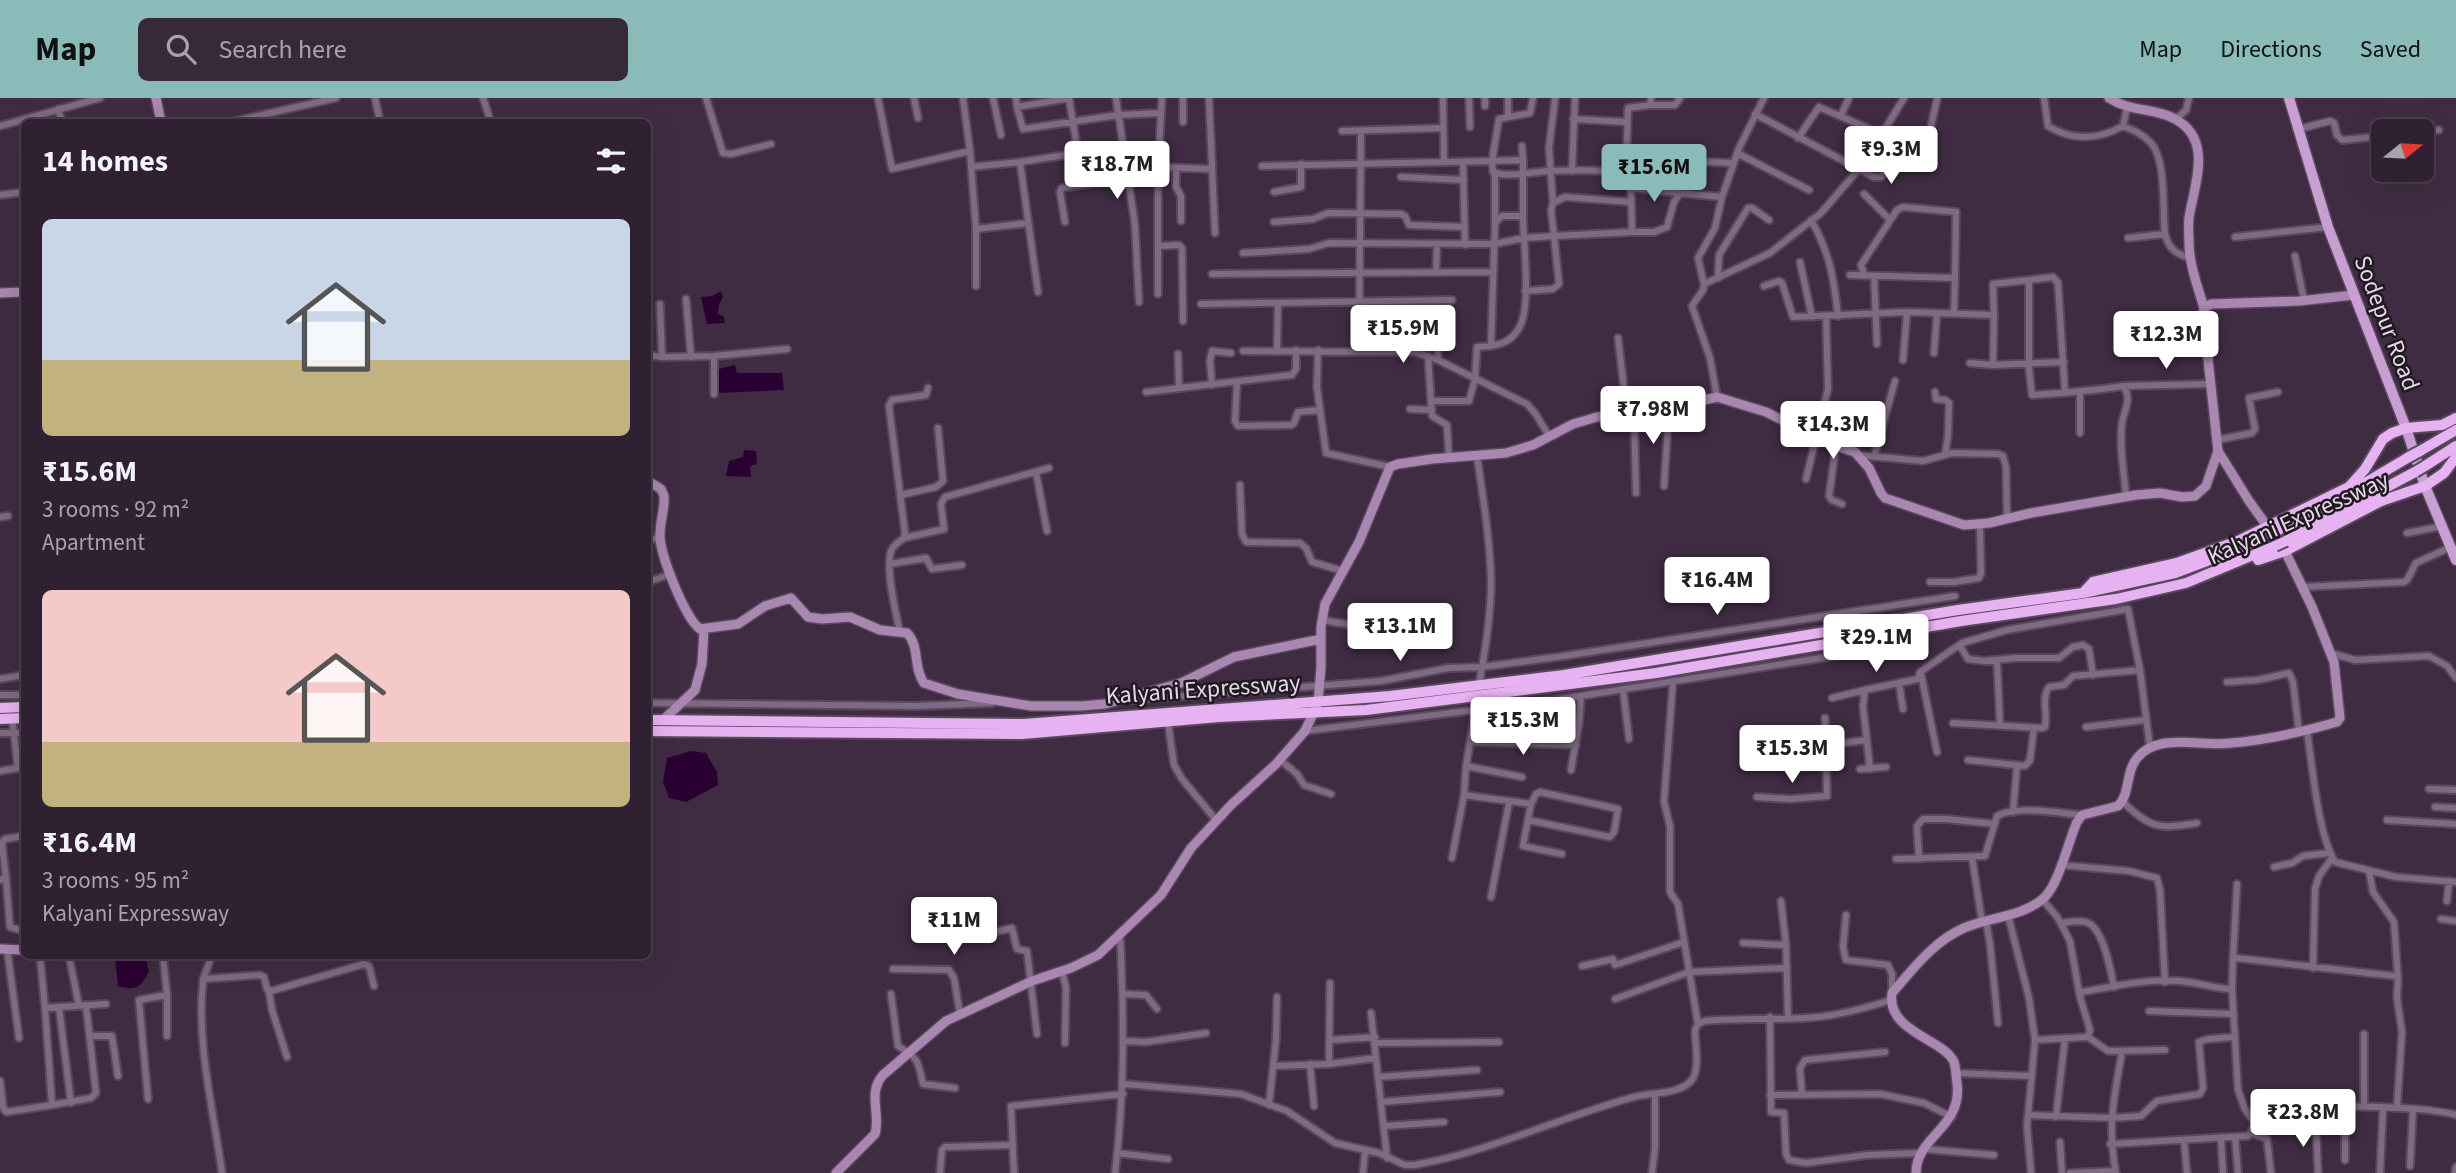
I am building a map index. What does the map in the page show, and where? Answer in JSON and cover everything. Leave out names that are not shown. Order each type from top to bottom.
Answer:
[{"type":"highway","points":[[2406,428],[2442,425],[2456,418]]},
{"type":"highway","name":"Kalyani Expressway","points":[[651,727],[1022,734],[1168,723],[1316,708],[1564,675],[1958,610],[2083,593],[2175,573],[2228,553],[2349,487],[2365,469],[2384,439],[2406,428]]},
{"type":"highway","points":[[2271,530],[2311,514],[2456,430]]},
{"type":"highway","points":[[2282,546],[2456,446]]},
{"type":"highway","name":"Kalyani Expressway","points":[[1479,686],[1656,673],[1974,619],[2087,604],[2186,583],[2282,546],[2381,501],[2426,486],[2444,472],[2456,457]]},
{"type":"highway","name":"Kalyani Expressway","points":[[651,726],[663,720],[1024,724],[1224,707],[1316,708]]},
{"type":"highway","points":[[0,708],[21,708]]},
{"type":"main road","name":"Sodepur Road","points":[[2289,98],[2328,227],[2456,560]]},
{"type":"street","points":[[24,119],[100,98]]},
{"type":"street","points":[[156,98],[160,119]]},
{"type":"street","points":[[243,119],[336,98]]},
{"type":"street","points":[[375,98],[380,119]]},
{"type":"street","points":[[483,98],[490,119]]},
{"type":"street","points":[[706,98],[723,153],[731,154],[771,144]]},
{"type":"street","points":[[878,98],[892,169],[970,151]]},
{"type":"street","points":[[914,98],[918,118]]},
{"type":"street","points":[[963,98],[976,229],[976,286]]},
{"type":"street","points":[[993,98],[1001,135]]},
{"type":"street","points":[[1016,98],[1023,129],[1118,115],[1161,113]]},
{"type":"street","points":[[1017,107],[1069,98],[1083,184]]},
{"type":"street","points":[[1116,98],[1137,247],[1139,302]]},
{"type":"street","points":[[1158,294],[1158,167],[1162,98]]},
{"type":"street","points":[[1183,98],[1183,122]]},
{"type":"street","points":[[1209,98],[1214,233]]},
{"type":"street","points":[[1443,98],[1444,162]]},
{"type":"street","points":[[1469,98],[1470,127]]},
{"type":"street","points":[[1508,98],[1508,116]]},
{"type":"street","points":[[1491,346],[1495,223],[1495,174],[1492,161],[1497,123],[1499,119],[1508,116],[1525,116],[1530,113],[1533,98]]},
{"type":"street","points":[[1572,171],[1575,98]]},
{"type":"street","points":[[1632,232],[1630,188],[1626,183],[1629,106],[1651,102],[1675,106],[1680,98]]},
{"type":"street","points":[[1717,397],[1710,358],[1692,306],[1704,284],[1698,258],[1715,228],[1733,163],[1764,98]]},
{"type":"street","points":[[1798,138],[1824,98]]},
{"type":"street","points":[[1840,115],[1849,98]]},
{"type":"street","points":[[1882,134],[1904,98]]},
{"type":"street","points":[[2044,98],[2048,126],[2071,137],[2093,137],[2112,132],[2123,126],[2127,107]]},
{"type":"street","points":[[1318,350],[1317,387],[1326,453],[1390,467],[1506,453],[1533,445],[1573,424],[1597,417],[1669,408],[1717,397],[1766,412],[1818,438],[1855,452],[1869,468],[1885,498],[1955,523],[1980,524],[2126,496],[2160,493],[2182,497],[2195,496],[2206,486],[2218,451],[2203,326],[2204,308],[2190,260],[2189,219],[2199,163],[2197,145],[2190,131],[2176,119],[2127,107],[2109,98]]},
{"type":"street","points":[[2176,119],[2186,110],[2189,98]]},
{"type":"street","points":[[1525,291],[1553,289],[1559,284],[1551,210],[1553,203],[1549,148],[1555,99]]},
{"type":"street","points":[[1819,107],[1920,152],[1925,150],[1937,100]]},
{"type":"street","points":[[58,109],[61,119]]},
{"type":"street","points":[[1755,114],[1874,177],[1881,177],[1906,146]]},
{"type":"street","points":[[1573,119],[1627,122]]},
{"type":"street","points":[[0,126],[21,120]]},
{"type":"street","points":[[2299,129],[2330,121],[2334,123],[2337,135],[2342,139],[2371,137]]},
{"type":"street","points":[[2123,126],[2141,134],[2152,144],[2158,156],[2168,246],[2190,260]]},
{"type":"street","points":[[1342,131],[1444,128]]},
{"type":"street","points":[[2434,131],[2439,130]]},
{"type":"street","points":[[1359,350],[1362,131]]},
{"type":"street","points":[[971,167],[1123,146]]},
{"type":"street","points":[[1431,401],[1469,401],[1475,379],[1477,347],[1508,341],[1520,327],[1524,317],[1522,146]]},
{"type":"street","points":[[1737,153],[1809,190]]},
{"type":"street","points":[[1262,166],[1523,160]]},
{"type":"street","points":[[1664,160],[1733,163]]},
{"type":"street","points":[[1020,162],[1038,292]]},
{"type":"street","points":[[1463,163],[1465,244]]},
{"type":"street","points":[[1274,192],[1301,187],[1301,164]]},
{"type":"street","points":[[1126,170],[1158,167],[1211,169]]},
{"type":"street","points":[[1176,168],[1176,187],[1181,196],[1181,221]]},
{"type":"street","points":[[1704,284],[1770,253],[1835,198],[1859,169]]},
{"type":"street","points":[[1495,174],[1550,171],[1626,172]]},
{"type":"street","points":[[1401,177],[1464,180]]},
{"type":"street","points":[[1065,222],[1060,190],[1064,187],[1128,178]]},
{"type":"street","points":[[1630,188],[1722,197]]},
{"type":"street","points":[[0,195],[21,192]]},
{"type":"street","points":[[1243,253],[1309,249],[1329,243],[1494,244],[1524,238],[1654,232],[1667,227],[1674,202],[1680,193]]},
{"type":"street","points":[[1864,194],[1890,220]]},
{"type":"street","points":[[1553,203],[1565,197],[1631,202]]},
{"type":"street","points":[[1865,276],[1861,265],[1897,210],[1903,207],[1956,212],[1954,313]]},
{"type":"street","points":[[1718,278],[1719,255],[1738,228],[1747,209],[1752,208],[1769,219]]},
{"type":"street","points":[[1274,222],[1313,219],[1328,213],[1360,212],[1401,214],[1409,225],[1465,227]]},
{"type":"street","points":[[1495,223],[1502,216],[1523,216]]},
{"type":"street","points":[[1811,220],[1830,259],[1838,316]]},
{"type":"street","points":[[976,229],[1028,223]]},
{"type":"street","points":[[2235,237],[2328,227]]},
{"type":"street","points":[[2128,238],[2165,234]]},
{"type":"street","points":[[1158,246],[1179,244],[1182,248],[1183,321]]},
{"type":"street","points":[[1436,272],[1437,244]]},
{"type":"street","points":[[2295,256],[2304,300]]},
{"type":"street","points":[[1801,262],[1812,317]]},
{"type":"street","points":[[1212,274],[1493,272]]},
{"type":"street","points":[[1850,275],[1955,278]]},
{"type":"street","points":[[1874,276],[1877,344]]},
{"type":"street","points":[[1993,365],[1993,284],[2053,277],[2059,283],[2065,393]]},
{"type":"street","points":[[2029,280],[2029,364],[2032,395],[2123,386],[2209,384]]},
{"type":"street","points":[[1764,286],[1781,282],[1793,317],[1907,312],[1994,315]]},
{"type":"street","points":[[0,293],[21,292]]},
{"type":"street","points":[[2204,308],[2211,304],[2354,295]]},
{"type":"street","points":[[686,299],[691,357]]},
{"type":"street","points":[[1201,304],[1452,300]]},
{"type":"street","points":[[1388,302],[1392,351]]},
{"type":"street","points":[[660,304],[662,358]]},
{"type":"street","points":[[1277,351],[1278,304]]},
{"type":"street","points":[[1903,360],[1907,312]]},
{"type":"street","points":[[1934,353],[1937,313]]},
{"type":"street","points":[[1806,479],[1828,388],[1826,316]]},
{"type":"street","points":[[1437,317],[1438,360]]},
{"type":"street","points":[[1618,338],[1630,414],[1636,493]]},
{"type":"street","points":[[651,356],[662,358],[714,356],[787,349]]},
{"type":"street","points":[[1146,392],[1292,375],[1296,369],[1296,350]]},
{"type":"street","points":[[1212,385],[1212,351],[1231,353]]},
{"type":"street","points":[[1243,351],[1415,352],[1438,360],[1527,404],[1549,436]]},
{"type":"street","points":[[1178,354],[1179,388]]},
{"type":"street","points":[[714,356],[714,394]]},
{"type":"street","points":[[1429,356],[1432,416],[1445,423],[1448,428],[1449,458]]},
{"type":"street","points":[[1970,363],[1993,365],[2064,362]]},
{"type":"street","points":[[1874,457],[1895,381]]},
{"type":"street","points":[[1237,382],[1235,421],[1238,426],[1291,425],[1298,412],[1320,410]]},
{"type":"street","points":[[2123,386],[2127,391],[2128,403],[2122,422],[2126,496]]},
{"type":"street","points":[[905,538],[889,402],[922,397],[928,393],[928,388]]},
{"type":"street","points":[[1935,392],[1936,399],[1949,403],[1945,455]]},
{"type":"street","points":[[2080,392],[2080,433]]},
{"type":"street","points":[[2217,440],[2252,433],[2255,429],[2249,398],[2278,392]]},
{"type":"street","points":[[1664,486],[1669,408]]},
{"type":"street","points":[[1410,410],[1432,410]]},
{"type":"street","points":[[901,495],[936,487],[943,481],[938,428]]},
{"type":"street","points":[[1836,446],[1829,496],[1842,504]]},
{"type":"street","points":[[1896,859],[1985,856],[1997,816],[2013,812],[2026,810],[2082,815],[2118,806],[2123,802],[2132,765],[2138,756],[2162,744],[2230,744],[2337,722],[2340,718],[2334,662],[2303,587],[2282,546],[2249,501],[2218,451]]},
{"type":"street","points":[[1858,455],[1923,461],[1967,452],[2003,456],[2006,467],[2007,518]]},
{"type":"street","points":[[1452,858],[1489,627],[1489,545],[1477,456]]},
{"type":"street","points":[[838,1173],[875,1134],[877,1127],[874,1092],[878,1080],[939,1025],[1032,981],[1098,955],[1161,895],[1191,848],[1216,820],[1280,760],[1305,731],[1316,708],[1325,604],[1359,542],[1390,467]]},
{"type":"street","points":[[900,632],[892,590],[890,556],[893,546],[905,538],[944,529],[941,504],[945,497],[1049,468]]},
{"type":"street","points":[[1035,472],[1047,531]]},
{"type":"street","points":[[651,483],[661,489],[664,496],[660,537],[671,575],[692,624],[700,629],[737,624],[765,606],[788,598],[794,600],[808,617],[850,617],[880,630],[900,632],[911,637],[918,672],[924,683],[958,694],[1031,706],[1081,706],[1124,699],[1181,684],[1234,657],[1321,639]]},
{"type":"street","points":[[1240,485],[1242,534],[1245,541],[1300,543],[1306,548],[1312,562],[1343,571]]},
{"type":"street","points":[[1930,582],[1954,582],[1980,576],[1980,524]]},
{"type":"street","points":[[2407,533],[2443,527]]},
{"type":"street","points":[[651,540],[660,537]]},
{"type":"street","points":[[2303,587],[2404,582],[2416,563],[2451,547]]},
{"type":"street","points":[[890,564],[926,558],[932,569],[962,565]]},
{"type":"street","points":[[651,581],[671,575]]},
{"type":"street","points":[[1954,582],[1958,610]]},
{"type":"street","points":[[1124,699],[1143,700],[1381,681],[1448,668],[1482,668],[1955,596]]},
{"type":"street","points":[[1832,698],[1918,679],[1920,672],[1962,643],[2007,630],[2128,609],[2140,670],[2150,748]]},
{"type":"street","points":[[1322,620],[1412,635]]},
{"type":"street","points":[[663,720],[695,690],[702,664],[704,629]]},
{"type":"street","points":[[1305,731],[1623,689],[1872,650],[1883,644],[1888,633]]},
{"type":"street","points":[[1961,646],[1968,659],[1974,661],[2059,658],[2073,647],[2084,645],[2089,649],[2093,674]]},
{"type":"street","points":[[2331,653],[2355,660],[2429,656],[2447,666],[2456,678]]},
{"type":"street","points":[[1997,660],[2000,725]]},
{"type":"street","points":[[1954,723],[2045,727],[2045,694],[2049,687],[2064,685],[2073,676],[2140,670]]},
{"type":"street","points":[[1920,672],[1937,752]]},
{"type":"street","points":[[2227,682],[2258,680],[2289,673],[2330,855],[2334,862],[2396,877],[2453,881],[2447,901]]},
{"type":"street","points":[[21,676],[1,679],[3,695],[21,695]]},
{"type":"street","points":[[1124,1084],[1241,1094],[1287,1111],[1335,1143],[1379,1153],[1405,1165],[1427,1162],[1535,1130],[1622,1100],[1688,1084],[1696,1072],[1695,1030],[1698,1024],[1678,904],[1670,892],[1670,827],[1664,802],[1673,681]]},
{"type":"street","points":[[1899,683],[1903,709]]},
{"type":"street","points":[[1623,689],[1629,739]]},
{"type":"street","points":[[1865,690],[1863,706],[1870,769]]},
{"type":"street","points":[[1571,770],[1581,695]]},
{"type":"street","points":[[651,703],[926,706],[1001,702]]},
{"type":"street","points":[[0,771],[21,769],[6,718]]},
{"type":"street","points":[[1756,797],[1790,799],[1827,796],[1825,718]]},
{"type":"street","points":[[2086,727],[2145,720]]},
{"type":"street","points":[[1168,723],[1174,765],[1188,788],[1216,820]]},
{"type":"street","points":[[1968,760],[2025,766],[2030,760],[2035,728]]},
{"type":"street","points":[[0,733],[21,733]]},
{"type":"street","points":[[1825,745],[1867,740]]},
{"type":"street","points":[[1470,741],[1576,745]]},
{"type":"street","points":[[1280,760],[1297,774],[1304,785],[1331,794]]},
{"type":"street","points":[[1466,766],[1522,777]]},
{"type":"street","points":[[2013,812],[2017,766]]},
{"type":"street","points":[[1860,769],[1886,767]]},
{"type":"street","points":[[2429,789],[2456,790]]},
{"type":"street","points":[[1528,820],[1610,837],[1614,832],[1618,809],[1540,792],[1536,794],[1531,804],[1523,844],[1524,847],[1562,854]]},
{"type":"street","points":[[1464,794],[1531,804]]},
{"type":"street","points":[[1491,897],[1509,802]]},
{"type":"street","points":[[2123,802],[2139,818],[2153,825],[2180,826],[2197,823]]},
{"type":"street","points":[[2435,807],[2456,808]]},
{"type":"street","points":[[1698,1024],[1770,1017],[1805,1018],[1849,1012],[1891,996],[1932,948],[1963,928],[2025,909],[2046,896],[2082,815]]},
{"type":"street","points":[[1919,859],[1917,826],[1923,819],[1995,824]]},
{"type":"street","points":[[2387,820],[2456,824]]},
{"type":"street","points":[[21,836],[5,839],[2,843],[9,927],[21,930]]},
{"type":"street","points":[[2274,867],[2292,863],[2312,853],[2330,855]]},
{"type":"street","points":[[2314,968],[2315,888],[2330,855]]},
{"type":"street","points":[[1972,857],[1990,944],[1998,1023]]},
{"type":"street","points":[[2060,866],[2129,871],[2157,878],[2165,982]]},
{"type":"street","points":[[2369,871],[2373,892],[2394,922],[2397,998],[2402,1032],[2397,1108]]},
{"type":"street","points":[[2237,884],[2232,989],[2235,1037],[2240,1098],[2254,1122]]},
{"type":"street","points":[[2042,899],[2062,923],[2070,941],[2080,997],[2090,1030],[2088,1037]]},
{"type":"street","points":[[1781,901],[1786,945],[1788,1018]]},
{"type":"street","points":[[1846,915],[1843,947],[1846,960],[1888,965],[1892,974],[1891,996],[1905,1025],[1925,1041],[1946,1051],[1954,1063],[1959,1095],[1952,1117],[1922,1151],[1916,1173]]},
{"type":"street","points":[[2008,915],[2029,998],[2035,1040],[2028,1115],[2031,1173]]},
{"type":"street","points":[[2441,919],[2456,921]]},
{"type":"street","points":[[2062,923],[2082,922],[2092,926],[2107,952],[2114,987]]},
{"type":"street","points":[[986,934],[1013,928],[1017,949],[1027,952],[1038,1034]]},
{"type":"street","points":[[1115,1173],[1124,1084],[1121,934]]},
{"type":"street","points":[[1582,966],[1614,959],[1615,965],[1684,942]]},
{"type":"street","points":[[1743,943],[1786,945]]},
{"type":"street","points":[[4,949],[19,1038]]},
{"type":"street","points":[[40,959],[52,1105]]},
{"type":"street","points":[[0,1081],[6,1112],[71,1103],[91,1098],[96,1093],[90,1036],[70,959]]},
{"type":"street","points":[[163,959],[167,1036]]},
{"type":"street","points":[[210,959],[203,979],[206,1065],[222,1173]]},
{"type":"street","points":[[2233,959],[2379,974],[2395,976],[2398,979]]},
{"type":"street","points":[[269,991],[364,964],[369,966],[374,986]]},
{"type":"street","points":[[1615,999],[1689,972],[1787,968]]},
{"type":"street","points":[[893,969],[946,969],[952,972],[960,1014]]},
{"type":"street","points":[[1062,971],[1066,988],[1065,1043]]},
{"type":"street","points":[[203,979],[260,975],[269,991],[272,1010],[288,1057]]},
{"type":"street","points":[[2080,997],[2082,992],[2165,982],[2189,982],[2232,989]]},
{"type":"street","points":[[1329,1064],[1330,983]]},
{"type":"street","points":[[891,994],[898,1046],[912,1052],[923,1084],[955,1088]]},
{"type":"street","points":[[1123,994],[1146,995],[1157,1009]]},
{"type":"street","points":[[148,1099],[139,1000],[167,995]]},
{"type":"street","points":[[1269,1105],[1277,998]]},
{"type":"street","points":[[45,1008],[106,1004]]},
{"type":"street","points":[[59,1007],[71,1103]]},
{"type":"street","points":[[2149,1011],[2234,1014]]},
{"type":"street","points":[[1371,1013],[1387,1158]]},
{"type":"street","points":[[1770,1017],[1771,1112],[1784,1113],[1786,1157],[1792,1162],[1806,1163],[1922,1151],[1994,1155]]},
{"type":"street","points":[[1125,1041],[1155,1041],[1206,1032]]},
{"type":"street","points":[[2364,1034],[2364,1106]]},
{"type":"street","points":[[90,1036],[112,1036],[118,1076]]},
{"type":"street","points":[[2035,1040],[2088,1037],[2108,1051],[2165,1050]]},
{"type":"street","points":[[2028,1115],[2112,1118],[2141,1116],[2157,1101],[2200,1094],[2203,1088],[2199,1042],[2235,1037]]},
{"type":"street","points":[[2056,1117],[2065,1038]]},
{"type":"street","points":[[1331,1040],[1500,1042]]},
{"type":"street","points":[[1802,1095],[1800,1068],[1805,1060],[1885,1052]]},
{"type":"street","points":[[2070,1173],[2115,1172],[2110,1144],[2122,1052]]},
{"type":"street","points":[[1274,1066],[1329,1064],[1375,1058]]},
{"type":"street","points":[[1310,1063],[1314,1106]]},
{"type":"street","points":[[1378,1077],[1477,1070]]},
{"type":"street","points":[[1956,1073],[2031,1076]]},
{"type":"street","points":[[1382,1102],[1500,1092]]},
{"type":"street","points":[[1014,1173],[1011,1106],[1123,1094]]},
{"type":"street","points":[[1652,1173],[1655,1094]]},
{"type":"street","points":[[1770,1095],[1880,1094],[1924,1102],[1952,1117]]},
{"type":"street","points":[[2252,1133],[2254,1122],[2260,1115],[2274,1112],[2364,1106],[2456,1115]]},
{"type":"street","points":[[2380,1172],[2383,1107]]},
{"type":"street","points":[[2410,1166],[2413,1110]]},
{"type":"street","points":[[2274,1112],[2277,1121],[2284,1126],[2343,1125],[2345,1160]]},
{"type":"street","points":[[1385,1126],[1444,1122]]},
{"type":"street","points":[[2316,1125],[2318,1172]]},
{"type":"street","points":[[2110,1144],[2184,1141],[2252,1133],[2267,1139],[2271,1173]]},
{"type":"street","points":[[2235,1137],[2238,1173]]},
{"type":"street","points":[[2221,1138],[2223,1173]]},
{"type":"street","points":[[2184,1141],[2188,1173]]},
{"type":"street","points":[[2060,1142],[2062,1173]]},
{"type":"street","points":[[940,1173],[942,1150],[945,1147],[1013,1145]]},
{"type":"street","points":[[1363,1173],[1366,1150]]},
{"type":"street","points":[[1118,1153],[1168,1159]]},
{"type":"street","points":[[2455,1173],[2456,1167]]},
{"type":"shaded area","points":[[721,291],[723,297],[718,314],[724,317],[725,323],[707,324],[701,297],[712,296]]},
{"type":"shaded area","points":[[735,365],[737,373],[782,373],[784,390],[718,393],[715,370]]},
{"type":"shaded area","points":[[744,450],[756,451],[757,464],[750,466],[751,477],[726,476],[729,461],[743,457]]},
{"type":"shaded area","points":[[691,751],[706,753],[717,772],[718,785],[686,802],[669,798],[663,782],[667,758]]},
{"type":"shaded area","points":[[115,959],[146,959],[149,971],[141,984],[134,988],[118,986]]}]
